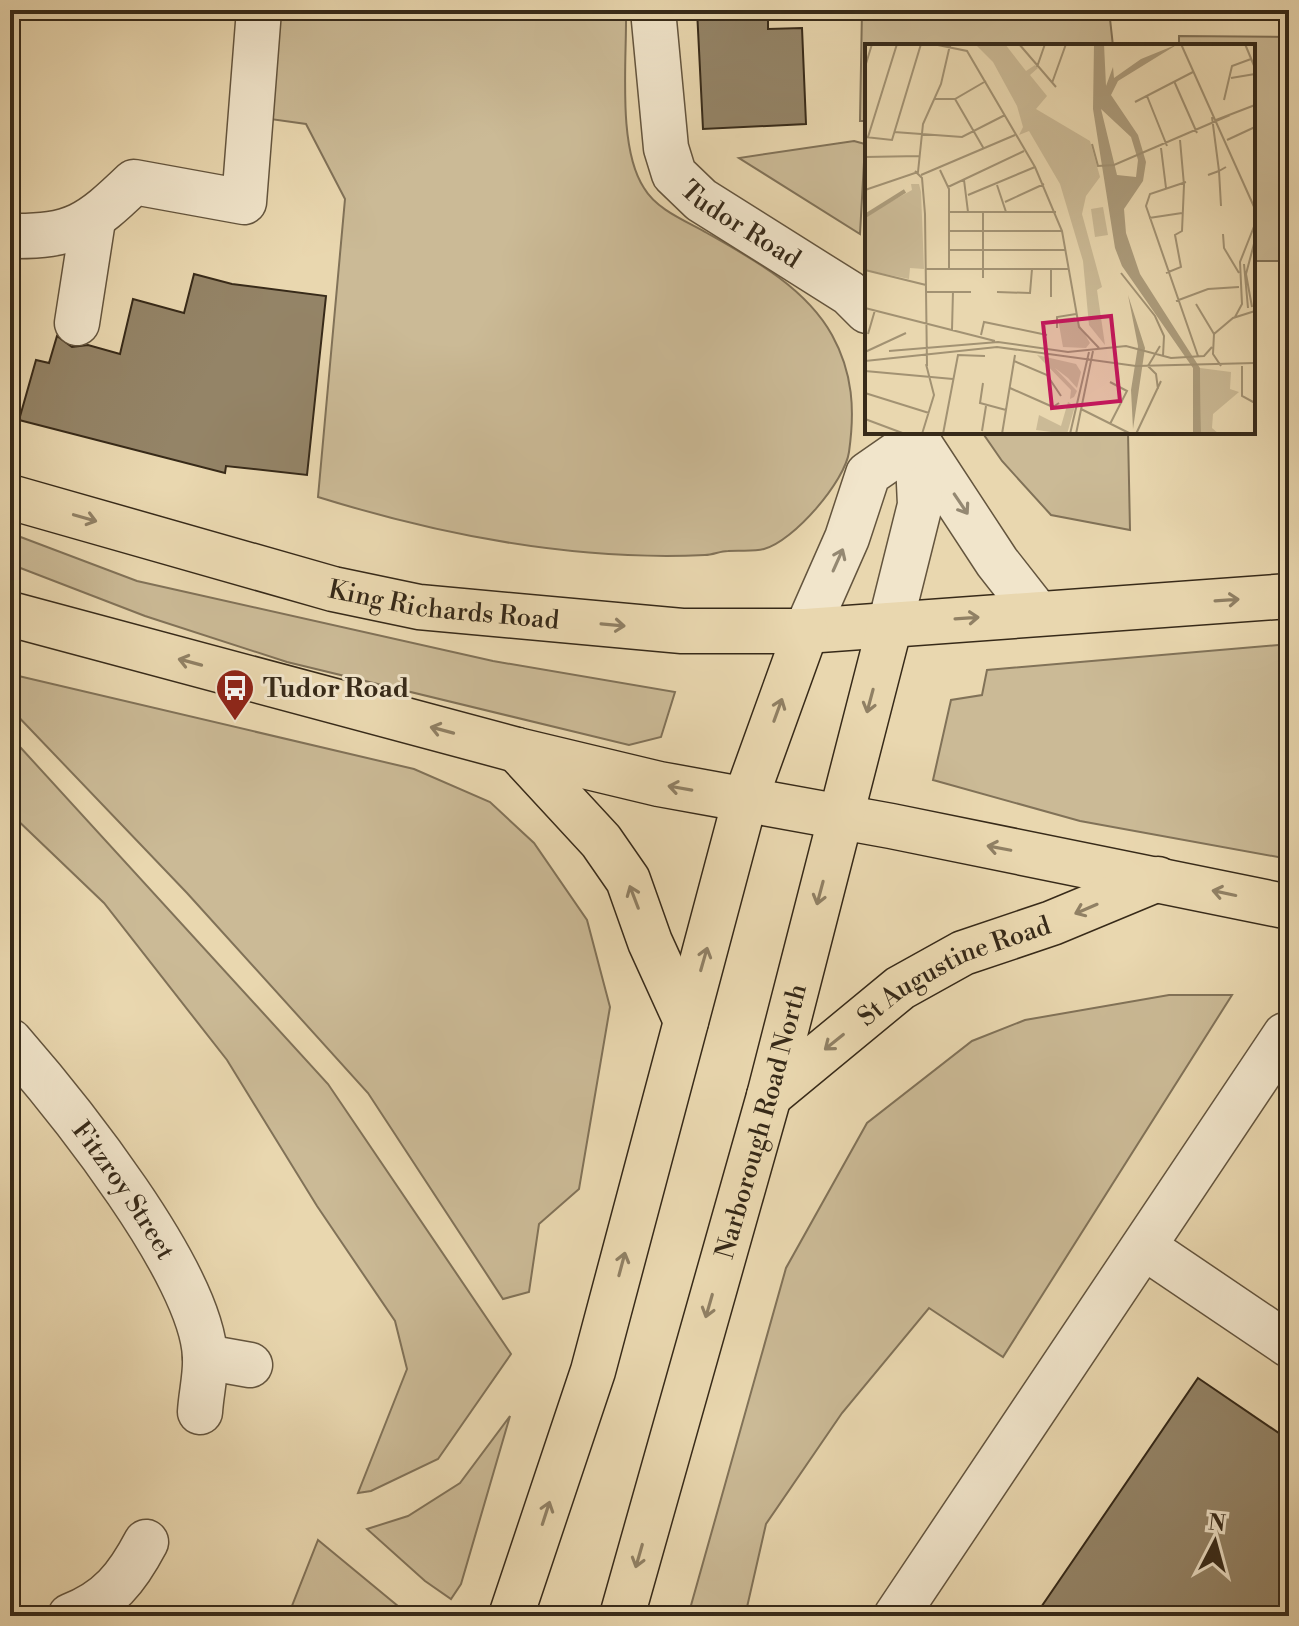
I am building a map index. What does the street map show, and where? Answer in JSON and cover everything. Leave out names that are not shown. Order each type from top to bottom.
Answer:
[{"type":"main road","name":"King Richards Road","points":[[10,497],[333,589],[419,607],[708,633],[890,625]]},
{"type":"main road","points":[[890,625],[1289,596]]},
{"type":"main road","points":[[10,614],[517,750],[659,784],[1289,907]]},
{"type":"main road","name":"Narborough Road North","points":[[622,1616],[769,1096],[890,625]]},
{"type":"main road","points":[[521,1606],[593,1371],[745,800],[806,631]]},
{"type":"main road","points":[[517,750],[601,841],[628,880],[650,942],[686,1021]]},
{"type":"main road","name":"St Augustine Road","points":[[769,1096],[900,988],[963,953],[1052,923],[1158,879]]},
{"type":"street","points":[[30,236],[93,220],[134,182],[244,202],[259,10]]},
{"type":"street","name":"Tudor Road","points":[[653,10],[666,148],[674,174],[701,200],[836,285],[865,309]]},
{"type":"street","points":[[77,323],[93,220]]},
{"type":"street","points":[[916,436],[997,562],[1037,613]]},
{"type":"street","points":[[890,625],[920,505],[916,436]]},
{"type":"street","points":[[806,631],[847,538],[868,474],[916,436]]},
{"type":"street","points":[[896,1616],[1285,1035]]},
{"type":"street","name":"Fitzroy Street","points":[[10,1041],[44,1080],[131,1197],[197,1317],[205,1357],[200,1412]]},
{"type":"street","points":[[1144,1247],[1289,1345]]},
{"type":"street","points":[[205,1357],[250,1365]]},
{"type":"street","points":[[70,1616],[96,1606],[127,1579],[146,1542]]},
{"type":"shaded area","points":[[278,10],[626,10],[627,127],[630,150],[644,188],[664,209],[742,253],[793,289],[821,318],[844,363],[852,407],[849,452],[838,478],[803,522],[776,544],[760,550],[705,555],[607,554],[460,534],[318,497],[345,199],[306,124],[270,119]]},
{"type":"shaded area","points":[[862,10],[1109,10],[1113,44],[865,44],[865,121],[860,121]]},
{"type":"shaded area","points":[[1179,36],[1289,37],[1289,261],[1255,261],[1255,44],[1179,44]]},
{"type":"shaded area","points":[[854,141],[865,144],[860,234],[739,158]]},
{"type":"shaded area","points":[[983,434],[1128,434],[1130,530],[1051,515],[1002,461]]},
{"type":"shaded area","points":[[10,533],[137,581],[493,661],[675,692],[661,737],[629,745],[287,662],[145,616],[10,564]]},
{"type":"shaded area","points":[[1289,644],[1289,859],[1080,821],[933,780],[951,700],[982,695],[987,670]]},
{"type":"shaded area","points":[[10,674],[414,769],[490,802],[534,843],[587,920],[610,1007],[579,1189],[539,1224],[529,1292],[503,1299],[368,1093],[187,893],[10,708]]},
{"type":"shaded area","points":[[10,736],[328,1084],[511,1354],[438,1459],[371,1491],[358,1493],[407,1369],[395,1321],[317,1206],[227,1060],[104,903],[10,813]]},
{"type":"shaded area","points":[[1169,995],[1232,995],[1003,1357],[929,1308],[842,1413],[766,1524],[745,1616],[688,1616],[786,1268],[867,1123],[972,1041],[1025,1020]]},
{"type":"shaded area","points":[[510,1416],[461,1584],[451,1599],[425,1581],[367,1529],[408,1516],[460,1483]]},
{"type":"shaded area","points":[[318,1540],[410,1616],[288,1616]]},
{"type":"building","points":[[697,10],[768,10],[768,29],[802,28],[806,124],[703,129]]},
{"type":"building","points":[[194,274],[232,284],[326,296],[307,475],[226,466],[225,473],[19,420],[36,360],[49,363],[57,336],[72,347],[88,345],[120,354],[133,299],[184,313]]},
{"type":"building","points":[[1198,1378],[1289,1440],[1289,1616],[1035,1616]]},
{"type":"place","name":"Tudor Road","points":[[235,722]]}]
